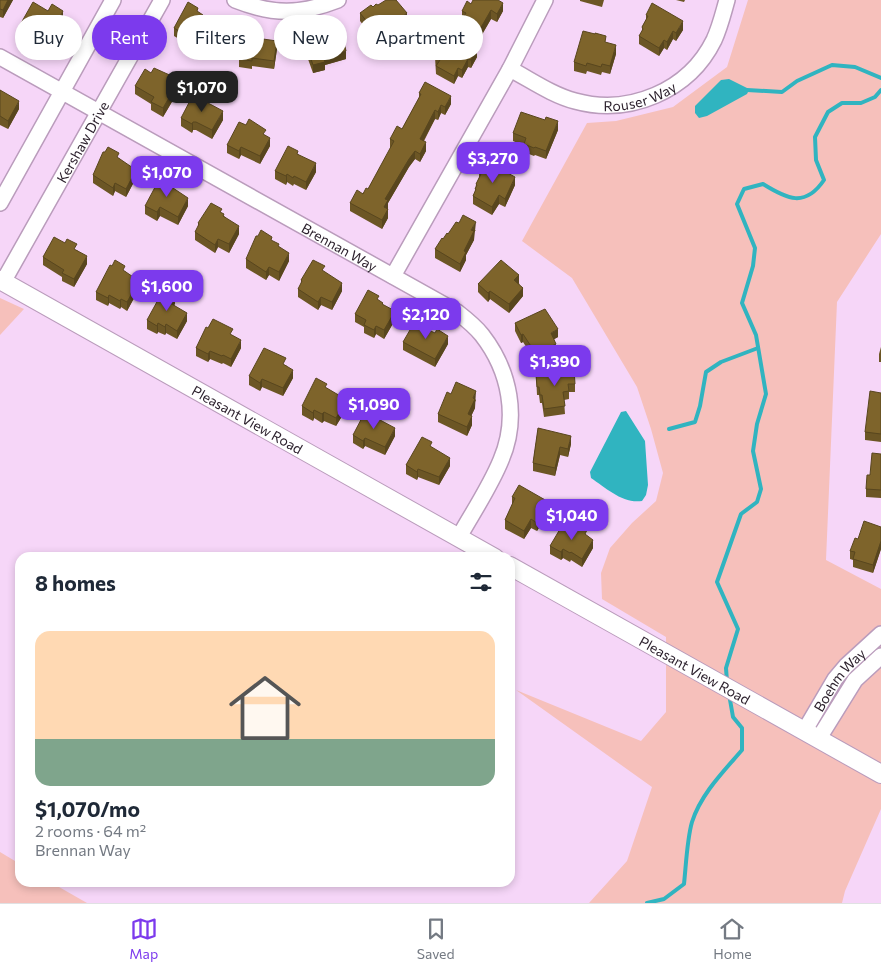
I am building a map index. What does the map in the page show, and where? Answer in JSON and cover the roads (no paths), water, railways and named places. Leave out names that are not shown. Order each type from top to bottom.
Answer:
[{"type":"street","points":[[0,203],[113,0]]},
{"type":"street","name":"Kershaw Drive","points":[[1,281],[162,0]]},
{"type":"street","points":[[235,0],[272,11],[298,12],[320,7],[338,0]]},
{"type":"street","points":[[393,276],[510,69],[545,0]]},
{"type":"street","name":"Rouser Way","points":[[510,69],[554,93],[574,101],[610,106],[646,100],[665,92],[683,79],[700,62],[714,41],[727,0]]},
{"type":"street","name":"Brennan Way","points":[[0,57],[457,312],[475,328],[492,348],[502,367],[507,384],[511,421],[508,440],[501,461],[459,537]]},
{"type":"street","name":"Pleasant View Road","points":[[1,281],[485,552]]},
{"type":"street","name":"Pleasant View Road","points":[[515,569],[881,774]]},
{"type":"street","name":"Boehm Way","points":[[812,734],[840,672],[881,634]]},
{"type":"street","name":"Boehm Way","points":[[812,734],[854,680],[881,656]]},
{"type":"waterway","points":[[747,90],[782,92],[797,81],[832,65],[855,67],[881,78]]},
{"type":"waterway","points":[[727,682],[726,668],[738,629],[717,582],[741,514],[757,502],[761,489],[753,451],[757,424],[766,394],[756,335],[742,303],[753,266],[755,248],[737,204],[744,189],[763,184],[788,197],[803,198],[810,195],[824,180],[816,160],[815,137],[828,112],[842,103],[861,103],[875,97],[881,90]]},
{"type":"waterway","points":[[669,429],[695,422],[706,372],[721,362],[758,348]]},
{"type":"waterway","points":[[647,903],[664,899],[684,884],[689,836],[696,812],[713,784],[742,750],[742,728],[733,717],[729,694]]}]
